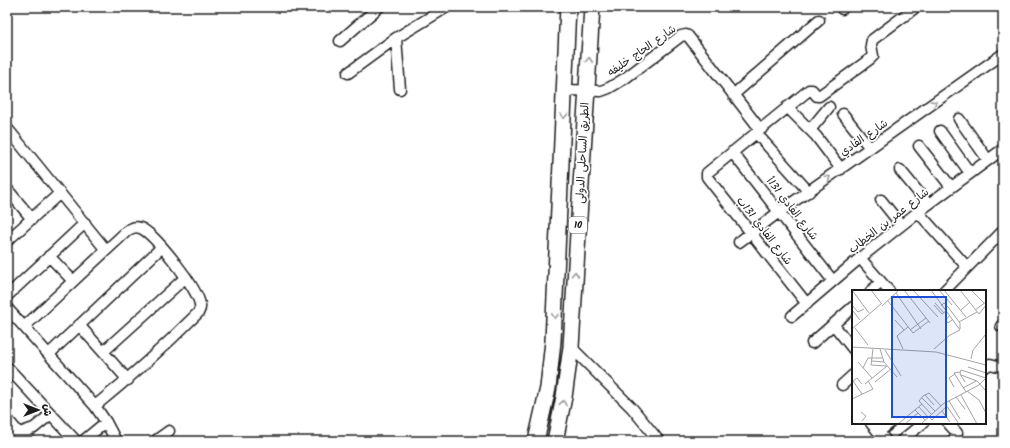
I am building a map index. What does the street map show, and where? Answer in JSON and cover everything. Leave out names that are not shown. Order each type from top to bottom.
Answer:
[{"type":"highway","name":"الطريق الساحلى الدولى","points":[[536,441],[548,388],[553,341],[568,7]]},
{"type":"highway","name":"الطريق الساحلى الدولى","points":[[554,441],[564,397],[571,347],[592,7]]},
{"type":"street","points":[[340,41],[379,7]]},
{"type":"street","points":[[348,73],[396,38],[445,8]]},
{"type":"street","points":[[732,152],[787,107],[811,90],[820,96],[870,59],[873,54],[871,45],[872,40],[913,8]]},
{"type":"street","points":[[733,95],[819,20]]},
{"type":"street","name":"شارع الحاج خليفه","points":[[565,90],[601,91],[616,84],[684,35],[688,36],[733,95],[758,131],[809,192]]},
{"type":"street","points":[[396,38],[400,89]]},
{"type":"street","name":"شارع الفادي","points":[[739,242],[779,212],[1003,54]]},
{"type":"street","points":[[787,107],[810,130],[841,169]]},
{"type":"street","points":[[810,130],[829,107]]},
{"type":"street","points":[[843,114],[870,148]]},
{"type":"street","points":[[959,118],[988,160]]},
{"type":"street","points":[[7,128],[106,250]]},
{"type":"street","points":[[940,131],[970,173]]},
{"type":"street","points":[[919,146],[951,188]]},
{"type":"street","name":"شارع عمر بن الخطاب","points":[[792,316],[901,225],[1003,148]]},
{"type":"street","name":"شارع الفادي 131ب","points":[[732,152],[708,171],[706,174],[707,177],[807,304]]},
{"type":"street","name":"شارع الفادي 131أ","points":[[732,152],[833,281]]},
{"type":"street","points":[[900,170],[928,204]]},
{"type":"street","points":[[7,189],[32,219]]},
{"type":"street","points":[[7,242],[60,193]]},
{"type":"street","points":[[881,200],[901,225]]},
{"type":"street","points":[[918,212],[967,267]]},
{"type":"street","points":[[7,296],[85,223]]},
{"type":"street","points":[[24,327],[106,250],[133,227],[144,230],[162,247],[186,277],[200,304],[198,314],[128,380],[95,406]]},
{"type":"street","points":[[945,290],[1003,231]]},
{"type":"street","points":[[49,354],[162,247]]},
{"type":"street","points":[[49,256],[73,281]]},
{"type":"street","points":[[860,258],[888,290]]},
{"type":"street","points":[[103,352],[186,277]]},
{"type":"street","points":[[872,290],[881,282]]},
{"type":"street","points":[[7,308],[95,406],[106,422],[116,441]]},
{"type":"street","points":[[812,343],[852,308]]},
{"type":"street","points":[[833,324],[852,348]]},
{"type":"street","points":[[79,325],[128,380]]},
{"type":"street","points":[[571,347],[632,408],[659,441]]},
{"type":"street","points":[[986,366],[990,364],[1003,365]]},
{"type":"street","points":[[8,370],[51,414],[71,439]]},
{"type":"street","points":[[842,385],[852,376]]},
{"type":"street","points":[[9,441],[21,432],[34,428],[51,414]]},
{"type":"street","points":[[7,419],[30,441]]},
{"type":"street","points":[[83,441],[106,422]]},
{"type":"street","points":[[872,424],[886,441]]},
{"type":"street","points":[[879,432],[889,424]]},
{"type":"street","points":[[901,441],[922,424]]},
{"type":"street","points":[[949,424],[957,433],[954,438]]},
{"type":"street","points":[[155,441],[169,432]]}]
